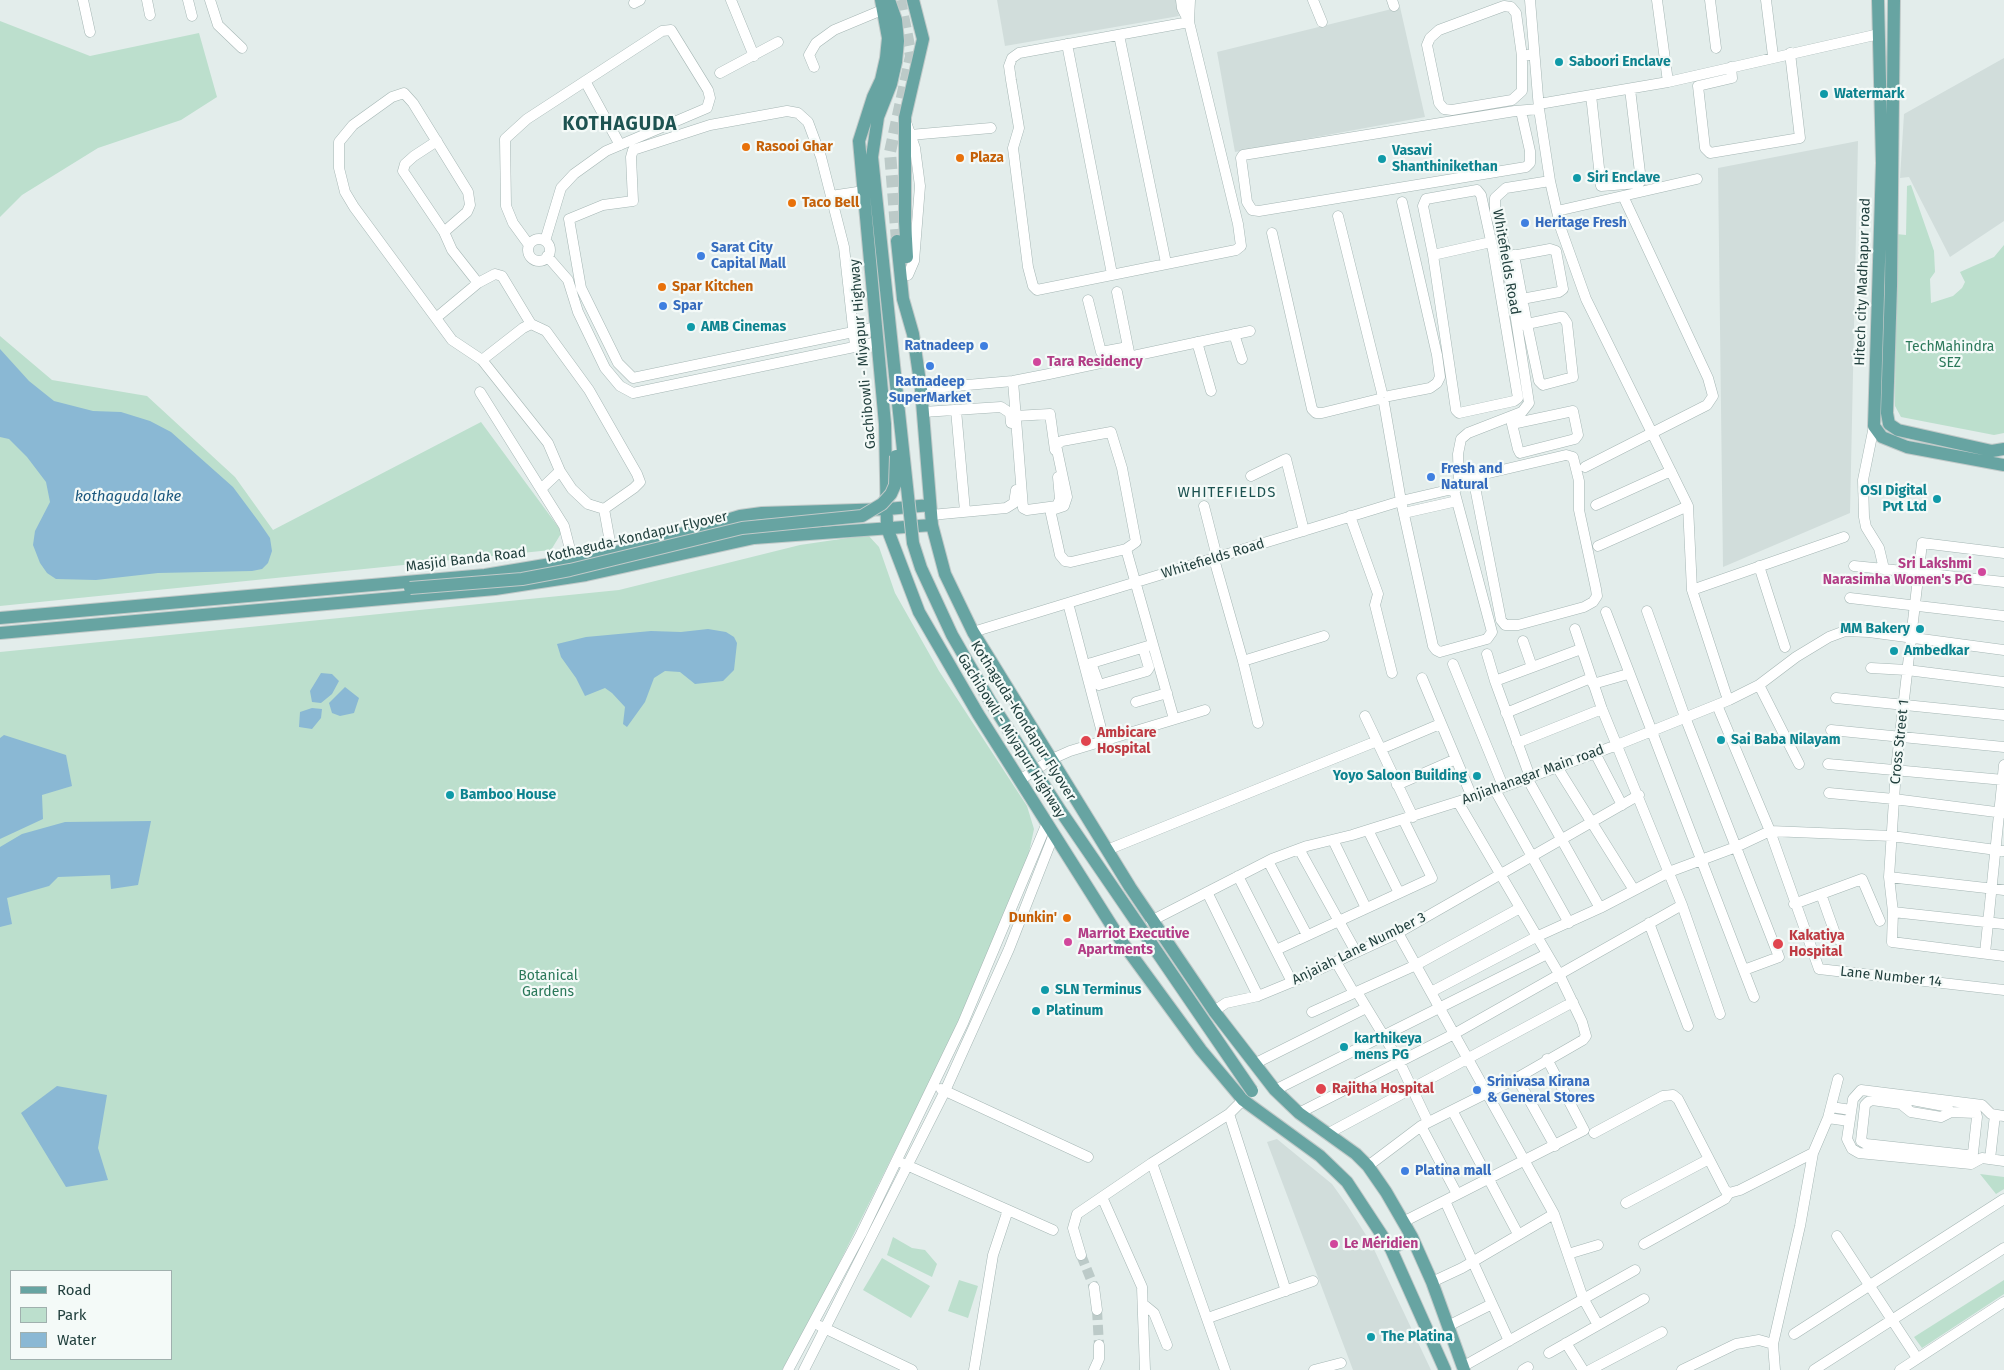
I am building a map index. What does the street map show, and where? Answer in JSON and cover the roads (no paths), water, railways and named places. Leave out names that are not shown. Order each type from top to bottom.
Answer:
[{"type":"main road","points":[[903,299],[910,292],[905,221],[905,117],[923,39],[913,0]]},
{"type":"main road","name":"Hitech city Madhapur road","points":[[1874,426],[1882,163],[1878,0]]},
{"type":"main road","points":[[1894,0],[1892,286],[1886,413],[1889,424],[1898,430],[1992,451],[2004,448]]},
{"type":"main road","name":"Gachibowli - Miyapur Highway","points":[[884,3],[888,38],[886,58],[881,80],[873,97],[859,141],[885,424],[887,528],[919,612],[978,714],[1122,942],[1201,1050],[1247,1096]]},
{"type":"main road","name":"Kothaguda-Kondapur Flyover","points":[[884,3],[896,20],[898,41],[891,84],[878,117],[872,156],[913,543],[920,568],[952,635],[990,700],[1247,1096],[1271,1119],[1320,1156],[1347,1182],[1391,1249]]},
{"type":"main road","name":"Gachibowli - Miyapur Highway","points":[[897,241],[903,299],[913,334],[921,389],[931,515],[945,574],[974,632],[1151,920],[1214,1011],[1274,1090],[1299,1113],[1356,1154],[1368,1166],[1412,1237],[1432,1282],[1463,1369]]},
{"type":"main road","points":[[1877,286],[1892,286]]},
{"type":"main road","name":"Kothaguda-Kondapur Flyover","points":[[382,585],[410,588],[522,579],[570,570],[742,528],[862,516],[882,504],[895,484],[895,375]]},
{"type":"main road","points":[[1874,426],[1882,437],[1908,447],[2004,465]]},
{"type":"main road","name":"Masjid Banda Road","points":[[0,618],[486,575],[612,553],[755,514],[888,508],[931,515]]},
{"type":"main road","points":[[0,634],[494,589],[586,575],[754,538],[887,528],[931,515]]},
{"type":"main road","points":[[1412,1237],[1391,1249],[1445,1370]]},
{"type":"main road","points":[[1402,1271],[1422,1259]]},
{"type":"street","points":[[83,0],[90,32]]},
{"type":"street","points":[[147,0],[150,15]]},
{"type":"street","points":[[188,0],[192,16]]},
{"type":"street","points":[[210,0],[218,25],[242,48]]},
{"type":"street","points":[[731,0],[754,56]]},
{"type":"street","points":[[1180,0],[1189,22],[1238,224],[1241,246],[1236,250],[1037,290],[1033,286],[1028,266],[1013,148],[1019,128],[1009,66],[1012,58],[1019,53],[1189,22]]},
{"type":"street","points":[[1189,22],[1190,0]]},
{"type":"street","points":[[1313,0],[1322,22]]},
{"type":"street","points":[[1530,0],[1539,107],[1556,211],[1586,299],[1688,506],[1692,590],[1726,694]]},
{"type":"street","points":[[1657,0],[1668,82]]},
{"type":"street","points":[[1710,0],[1716,48]]},
{"type":"street","points":[[1766,0],[1772,56]]},
{"type":"street","points":[[814,67],[809,57],[816,43],[834,30],[884,3]]},
{"type":"street","points":[[1504,6],[1511,7],[1516,13],[1522,56],[1522,91],[1512,100],[1452,110],[1444,109],[1439,103],[1427,45],[1430,38],[1439,30],[1504,6]]},
{"type":"street","points":[[529,245],[513,223],[506,206],[505,139],[527,119],[662,31],[671,30],[708,90],[710,98],[707,108],[606,151],[574,174],[561,188],[545,241]]},
{"type":"street","points":[[1521,111],[1530,151],[1530,162],[1526,167],[1259,211],[1252,210],[1247,202],[1242,155],[1521,111],[1591,95],[1668,82],[1772,56],[1879,34]]},
{"type":"street","points":[[1120,35],[1166,263]]},
{"type":"street","points":[[720,73],[778,42]]},
{"type":"street","points":[[1067,44],[1112,274]]},
{"type":"street","points":[[1731,67],[1732,78],[1698,86],[1705,148],[1710,154],[1800,138],[1790,53]]},
{"type":"street","points":[[1522,56],[1534,54]]},
{"type":"street","points":[[586,81],[620,145]]},
{"type":"street","points":[[1591,95],[1601,186],[1639,183],[1641,181],[1630,89]]},
{"type":"street","points":[[436,318],[478,283],[495,274],[502,276],[531,324],[546,331],[589,390],[640,482],[604,508],[588,504],[572,489],[560,471],[548,443],[482,360],[452,340],[354,207],[345,192],[339,168],[339,142],[353,125],[392,97],[404,93],[413,103],[468,192],[470,204],[467,212],[444,232]]},
{"type":"street","points":[[633,393],[633,378],[618,363],[582,288],[570,219],[603,205],[633,200],[631,157],[634,150],[710,125],[787,111],[798,113],[808,122],[821,157],[844,247],[855,346]]},
{"type":"street","points":[[905,117],[915,148],[920,186],[914,262],[908,275]]},
{"type":"street","points":[[910,135],[991,128]]},
{"type":"street","points":[[436,142],[409,160],[405,164],[403,171],[444,232],[452,250],[478,283]]},
{"type":"street","points":[[1556,211],[1697,179]]},
{"type":"street","name":"Whitefields Road","points":[[1404,513],[1433,646],[1440,652],[1487,639],[1492,632],[1457,501],[1460,439],[1468,433],[1512,420],[1529,403],[1522,324],[1509,253],[1501,232],[1495,198],[1506,188],[1550,182]]},
{"type":"street","points":[[1477,190],[1481,195],[1491,242],[1518,398],[1514,401],[1458,413],[1456,410],[1433,255],[1423,206],[1426,199],[1477,190]]},
{"type":"street","points":[[831,196],[864,191]]},
{"type":"street","points":[[1585,467],[1707,406],[1712,396],[1708,378],[1623,196]]},
{"type":"street","points":[[1272,233],[1312,409],[1316,413],[1430,388],[1437,383],[1440,377],[1437,355],[1402,202]]},
{"type":"street","points":[[1338,216],[1383,398],[1404,513],[1457,501]]},
{"type":"street","points":[[1433,255],[1491,242],[1501,232]]},
{"type":"street","points":[[548,256],[542,260],[532,258],[528,252],[529,245],[534,240],[545,241],[549,246],[548,256],[568,280],[578,312],[605,368],[620,386],[633,393],[878,342]]},
{"type":"street","points":[[1491,242],[1509,253],[1554,249],[1563,289],[1559,292],[1522,299]]},
{"type":"street","points":[[1509,253],[1522,299],[1522,324],[1541,383],[1543,385],[1573,377],[1567,323],[1563,318],[1522,324]]},
{"type":"street","points":[[1117,292],[1125,352]]},
{"type":"street","points":[[1088,300],[1100,350],[1104,353],[1197,342],[1250,331]]},
{"type":"street","points":[[482,360],[522,328],[531,324]]},
{"type":"street","points":[[633,378],[877,327]]},
{"type":"street","points":[[1234,334],[1242,359]]},
{"type":"street","points":[[1197,342],[1211,391]]},
{"type":"street","points":[[921,389],[1013,380],[1125,352]]},
{"type":"street","points":[[1013,380],[1022,506],[1027,510],[1057,506],[1060,499],[1052,415],[1016,416]]},
{"type":"street","points":[[480,392],[564,526],[573,561]]},
{"type":"street","points":[[923,412],[1001,407],[1010,413],[1011,419],[1016,500],[1006,508],[931,515]]},
{"type":"street","points":[[956,410],[965,511]]},
{"type":"street","points":[[1573,411],[1578,435],[1575,439],[1522,453],[1518,449],[1512,420],[1573,411]]},
{"type":"street","points":[[1874,426],[1863,480],[1864,517],[1866,526],[1879,548],[1884,569]]},
{"type":"street","points":[[1109,431],[1112,434],[1122,468],[1136,540],[1134,545],[1126,549],[1071,562],[1063,560],[1050,514],[1052,510],[1064,506],[1067,496],[1056,448],[1058,442],[1109,431]]},
{"type":"street","points":[[1457,485],[1473,480],[1566,455],[1573,457],[1579,482],[1579,510],[1597,596],[1593,602],[1584,607],[1518,625],[1505,625],[1502,620],[1473,480]]},
{"type":"street","points":[[1251,476],[1286,459],[1304,531]]},
{"type":"street","points":[[541,489],[560,471]]},
{"type":"street","points":[[1596,505],[1671,471]]},
{"type":"street","name":"Whitefields Road","points":[[974,632],[1457,485]]},
{"type":"street","points":[[1204,506],[1215,558],[1258,723]]},
{"type":"street","points":[[1598,546],[1688,506]]},
{"type":"street","points":[[604,508],[612,553]]},
{"type":"street","points":[[1350,516],[1378,594],[1375,605],[1392,672]]},
{"type":"street","points":[[1692,590],[1844,537]]},
{"type":"street","name":"Cross Street 1","points":[[1985,953],[1892,942],[1893,912],[1889,876],[1896,770],[1922,543],[2004,553]]},
{"type":"street","points":[[1126,549],[1148,646],[1163,693],[1174,719]]},
{"type":"street","points":[[1759,566],[1785,647]]},
{"type":"street","points":[[1854,566],[2004,582]]},
{"type":"street","points":[[1850,598],[2004,616]]},
{"type":"street","points":[[1068,603],[1087,664],[1091,690],[1104,740]]},
{"type":"street","points":[[1647,611],[1686,718],[1779,957],[1744,970]]},
{"type":"street","points":[[1606,612],[1628,674],[1703,860],[1754,997]]},
{"type":"street","points":[[1574,629],[1602,709],[1639,795],[1682,905],[1720,1014]]},
{"type":"street","name":"Anjiahanagar Main road","points":[[1151,920],[1268,861],[1299,849],[1472,798],[1686,718],[1758,686],[1796,657],[1829,637],[1845,631],[1869,632],[2004,650]]},
{"type":"street","points":[[1243,661],[1324,636]]},
{"type":"street","points":[[1522,641],[1532,667]]},
{"type":"street","points":[[1087,664],[1148,646]]},
{"type":"street","points":[[1087,664],[1099,685],[1146,672],[1149,668],[1148,646]]},
{"type":"street","points":[[1495,681],[1581,649]]},
{"type":"street","points":[[1487,654],[1529,778],[1600,908]]},
{"type":"street","points":[[1453,664],[1499,788],[1568,923]]},
{"type":"street","points":[[1871,668],[1907,670],[2004,682]]},
{"type":"street","points":[[1091,690],[1157,670]]},
{"type":"street","points":[[1506,713],[1592,681],[1628,674]]},
{"type":"street","points":[[1422,678],[1472,798]]},
{"type":"street","points":[[1758,686],[1799,764]]},
{"type":"street","points":[[1136,702],[1163,693]]},
{"type":"street","points":[[1836,698],[2004,715]]},
{"type":"street","points":[[1717,705],[1770,831],[1794,904],[1862,879],[1880,921]]},
{"type":"street","points":[[1517,743],[1602,709]]},
{"type":"street","points":[[1020,780],[1052,759],[1070,751],[1205,710]]},
{"type":"street","points":[[1276,950],[1432,878],[1397,785],[1365,716]]},
{"type":"street","points":[[1107,850],[1379,745],[1440,724]]},
{"type":"street","points":[[1831,730],[2004,747]]},
{"type":"street","points":[[1595,753],[1622,806]]},
{"type":"street","points":[[1397,785],[1456,759]]},
{"type":"street","points":[[1828,764],[2003,780]]},
{"type":"street","points":[[2004,765],[2000,850],[1991,888],[1985,953],[2004,956]]},
{"type":"street","points":[[1557,767],[1634,890]]},
{"type":"street","points":[[1829,793],[1894,799],[2001,813]]},
{"type":"street","name":"Anjaiah Lane Number 3","points":[[1214,1011],[1242,998],[1258,996],[1292,982],[1398,932],[1500,876],[1639,795]]},
{"type":"street","points":[[1368,1166],[1424,1124],[1453,1112],[1517,1078],[1583,1040],[1586,1036],[1574,1002],[1559,974],[1458,802]]},
{"type":"street","points":[[788,1370],[861,1234],[933,1086],[1051,829]]},
{"type":"street","points":[[804,1370],[946,1091],[1009,949],[1051,829]]},
{"type":"street","points":[[1368,830],[1399,893]]},
{"type":"street","points":[[1431,992],[1536,937],[1600,908],[1669,872],[1736,847],[1770,831],[1892,836],[2000,850]]},
{"type":"street","points":[[1333,840],[1366,908]]},
{"type":"street","points":[[1299,849],[1356,952]]},
{"type":"street","points":[[1268,861],[1307,935]]},
{"type":"street","points":[[1238,876],[1292,982]]},
{"type":"street","points":[[1889,876],[2004,890]]},
{"type":"street","points":[[1206,892],[1258,996]]},
{"type":"street","points":[[1820,894],[1837,940]]},
{"type":"street","name":"Lane Number 14","points":[[1794,904],[1819,969],[2004,990]]},
{"type":"street","points":[[1299,1113],[1454,1034],[1682,905]]},
{"type":"street","points":[[1312,1012],[1416,965],[1520,908]]},
{"type":"street","points":[[1893,912],[2004,924]]},
{"type":"street","points":[[1649,923],[1688,1026]]},
{"type":"street","points":[[1398,932],[1554,1214],[1583,1298],[1598,1325]]},
{"type":"street","points":[[1274,1090],[1440,1009],[1547,954]]},
{"type":"street","points":[[1336,962],[1399,1061],[1424,1124],[1457,1194]]},
{"type":"street","points":[[1327,1134],[1574,1002]]},
{"type":"street","points":[[1254,1064],[1366,1008]]},
{"type":"street","points":[[1403,1222],[1525,1162],[1584,1130],[1547,1059]]},
{"type":"street","points":[[1517,1078],[1554,1146]]},
{"type":"street","points":[[1775,1370],[1773,1344],[1800,1226],[1813,1154],[1828,1118],[1838,1079]]},
{"type":"street","points":[[933,1086],[1088,1157]]},
{"type":"street","points":[[1901,1104],[1911,1112],[1941,1117],[1951,1112],[1977,1115],[1972,1154],[1859,1153],[1852,1149],[1847,1139],[1850,1116],[1855,1095],[1861,1090],[1925,1100],[1982,1105],[1991,1114],[2000,1115],[1990,1159]]},
{"type":"street","points":[[1594,1133],[1670,1094],[1678,1099],[1725,1190],[1729,1193]]},
{"type":"street","points":[[1081,1255],[1074,1237],[1074,1220],[1082,1209],[1229,1114],[1247,1096]]},
{"type":"street","points":[[1951,1112],[1944,1106],[1925,1100],[1912,1100],[1901,1104],[1872,1100],[1865,1105],[1861,1139],[1866,1144],[1971,1164],[1982,1158],[2004,1161]]},
{"type":"street","points":[[1831,1107],[1850,1116]]},
{"type":"street","points":[[1453,1112],[1490,1178],[1518,1234]]},
{"type":"street","points":[[1229,1114],[1286,1291]]},
{"type":"street","points":[[1828,1118],[1850,1116]]},
{"type":"street","points":[[1644,1244],[1725,1198],[1729,1193],[1740,1190],[1813,1154]]},
{"type":"street","points":[[1626,1203],[1709,1158]]},
{"type":"street","points":[[897,1160],[1053,1230]]},
{"type":"street","points":[[1152,1163],[1225,1370]]},
{"type":"street","points":[[1102,1197],[1142,1287],[1145,1370]]},
{"type":"street","points":[[1794,1334],[2004,1199]]},
{"type":"street","points":[[1445,1201],[1509,1341]]},
{"type":"street","points":[[974,1370],[993,1255],[1008,1210]]},
{"type":"street","points":[[1432,1282],[1462,1268],[1472,1260],[1554,1214]]},
{"type":"street","points":[[1838,1236],[1918,1358]]},
{"type":"street","points":[[1568,1254],[1598,1245]]},
{"type":"street","points":[[1814,1370],[2004,1248]]},
{"type":"street","points":[[1463,1369],[1583,1298],[1635,1270]]},
{"type":"street","points":[[1208,1318],[1313,1281]]},
{"type":"street","points":[[1094,1287],[1097,1310]]},
{"type":"street","points":[[1549,1353],[1644,1299]]},
{"type":"street","points":[[1900,1370],[2004,1302]]},
{"type":"street","points":[[1143,1304],[1154,1313],[1168,1345]]},
{"type":"street","points":[[1448,1326],[1492,1304]]},
{"type":"street","points":[[813,1323],[912,1370]]},
{"type":"street","points":[[1590,1370],[1662,1332]]},
{"type":"street","points":[[1682,1370],[1736,1344],[1759,1340],[1773,1344]]},
{"type":"street","points":[[1566,1343],[1583,1370]]},
{"type":"street","points":[[1094,1370],[1099,1359],[1099,1345]]},
{"type":"street","points":[[1314,1370],[1341,1363]]},
{"type":"water","name":"kothaguda lake","points":[[0,349],[29,381],[54,401],[93,411],[121,412],[150,421],[171,432],[233,487],[259,522],[270,538],[272,551],[268,563],[262,569],[252,571],[158,573],[96,580],[56,579],[47,573],[40,563],[33,545],[35,531],[50,502],[46,482],[27,457],[9,439],[0,437]]},
{"type":"water","points":[[708,629],[726,632],[734,637],[737,643],[734,670],[723,681],[695,684],[680,672],[665,671],[654,678],[645,702],[627,727],[623,724],[625,707],[612,693],[605,688],[585,696],[576,678],[561,657],[557,644],[586,637],[651,631],[681,632]]},
{"type":"water","points":[[321,673],[332,674],[339,681],[332,694],[321,703],[312,702],[310,691]]},
{"type":"water","points":[[345,687],[359,698],[354,713],[340,716],[332,713],[329,703]]},
{"type":"water","points":[[312,708],[322,709],[321,718],[312,729],[299,727],[300,712]]},
{"type":"water","points":[[4,735],[66,755],[72,786],[42,795],[43,819],[0,839],[0,738]]},
{"type":"water","points":[[151,821],[138,885],[111,889],[110,875],[58,877],[49,886],[7,898],[12,924],[0,927],[0,847],[22,834],[65,822]]},
{"type":"water","points":[[57,1086],[107,1095],[98,1148],[108,1180],[66,1187],[21,1113]]},
{"type":"tunnel","points":[[897,241],[890,152],[911,56],[900,0]]},
{"type":"tunnel","points":[[1081,1255],[1094,1287]]},
{"type":"tunnel","points":[[1097,1310],[1099,1345]]},
{"type":"place","name":"Saboori Enclave","points":[[1559,62]]},
{"type":"place","name":"Watermark","points":[[1824,94]]},
{"type":"place","name":"Rasooi Ghar","points":[[746,147]]},
{"type":"place","name":"Plaza","points":[[960,158]]},
{"type":"place","name":"Vasavi Shanthinikethan","points":[[1382,159]]},
{"type":"place","name":"Siri Enclave","points":[[1577,178]]},
{"type":"place","name":"Taco Bell","points":[[792,203]]},
{"type":"place","name":"Heritage Fresh","points":[[1525,223]]},
{"type":"place","name":"Sarat City Capital Mall","points":[[701,256]]},
{"type":"place","name":"Spar Kitchen","points":[[662,287]]},
{"type":"place","name":"Spar","points":[[663,306]]},
{"type":"place","name":"AMB Cinemas","points":[[691,327]]},
{"type":"place","name":"Ratnadeep","points":[[984,346]]},
{"type":"place","name":"Tara Residency","points":[[1037,362]]},
{"type":"place","name":"Ratnadeep SuperMarket","points":[[930,366]]},
{"type":"place","name":"Fresh and Natural","points":[[1431,477]]},
{"type":"place","name":"OSI Digital Pvt Ltd","points":[[1937,499]]},
{"type":"place","name":"Sri Lakshmi Narasimha Women's PG","points":[[1982,572]]},
{"type":"place","name":"MM Bakery","points":[[1920,629]]},
{"type":"place","name":"Ambedkar","points":[[1894,651]]},
{"type":"place","name":"Sai Baba Nilayam","points":[[1721,740]]},
{"type":"place","name":"Ambicare Hospital","points":[[1086,741]]},
{"type":"place","name":"Yoyo Saloon Building","points":[[1477,776]]},
{"type":"place","name":"Bamboo House","points":[[450,795]]},
{"type":"place","name":"Dunkin'","points":[[1067,918]]},
{"type":"place","name":"Marriot Executive Apartments","points":[[1068,942]]},
{"type":"place","name":"Kakatiya Hospital","points":[[1778,944]]},
{"type":"place","name":"SLN Terminus","points":[[1045,990]]},
{"type":"place","name":"Platinum","points":[[1036,1011]]},
{"type":"place","name":"karthikeya mens PG","points":[[1344,1047]]},
{"type":"place","name":"Rajitha Hospital","points":[[1321,1089]]},
{"type":"place","name":"Srinivasa Kirana & General Stores","points":[[1477,1090]]},
{"type":"place","name":"Platina mall","points":[[1405,1171]]},
{"type":"place","name":"Le Méridien","points":[[1334,1244]]},
{"type":"place","name":"The Platina","points":[[1371,1337]]},
{"type":"district","name":"KOTHAGUDA","points":[[620,125]]},
{"type":"district","name":"WHITEFIELDS","points":[[1227,493]]},
{"type":"park label","name":"TechMahindra SEZ","points":[[1950,356]]},
{"type":"park label","name":"Botanical Gardens","points":[[548,984]]}]
